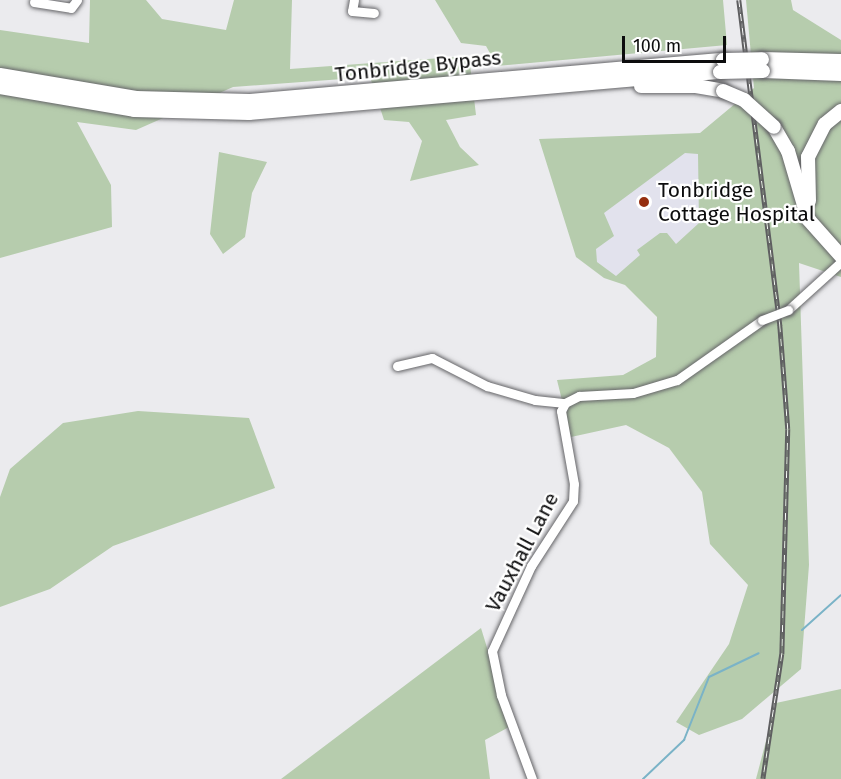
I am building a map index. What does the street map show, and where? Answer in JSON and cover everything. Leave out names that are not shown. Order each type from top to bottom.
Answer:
[{"type":"highway","points":[[764,63],[841,52]]},
{"type":"highway","name":"Tonbridge Bypass","points":[[0,75],[136,98],[250,101],[764,63],[841,62]]},
{"type":"highway","name":"Tonbridge Bypass","points":[[764,63],[841,74]]},
{"type":"highway","name":"Tonbridge Bypass","points":[[0,87],[102,106],[213,113],[280,112],[722,66]]},
{"type":"highway","points":[[498,91],[680,85],[723,91],[744,100],[774,127],[788,151],[803,209],[841,255]]},
{"type":"highway","points":[[817,228],[807,194],[808,157],[822,129],[841,111]]},
{"type":"street","points":[[34,2],[71,8],[77,0]]},
{"type":"street","points":[[348,22],[354,0]]},
{"type":"street","points":[[352,11],[374,13]]},
{"type":"street","points":[[397,366],[432,358],[496,389],[535,400],[565,403],[579,396],[633,393],[677,381],[762,320],[788,310],[841,262]]},
{"type":"street","name":"Vauxhall Lane","points":[[532,779],[501,695],[492,651],[531,566],[573,501],[574,484],[561,423],[565,403]]},
{"type":"shaded area","name":"Tonbridge Cottage Hospital","points":[[708,142],[716,251],[634,288],[587,259],[563,154]]},
{"type":"green space","points":[[90,0],[146,0],[162,19],[226,30],[234,0],[292,0],[290,69],[469,56],[476,115],[446,120],[460,147],[479,165],[410,181],[422,141],[409,122],[384,120],[370,77],[233,87],[136,130],[77,122],[111,185],[112,227],[0,258],[0,30],[89,43]]},
{"type":"green space","points":[[435,0],[723,0],[727,45],[497,66],[486,46],[461,43]]},
{"type":"green space","points":[[746,0],[791,0],[793,10],[841,40],[841,277],[799,263],[809,565],[801,669],[742,719],[699,735],[676,722],[729,644],[748,585],[710,544],[702,492],[669,448],[626,425],[571,437],[557,380],[623,375],[656,357],[657,317],[625,285],[604,278],[576,257],[539,139],[700,133],[754,88]],"holes":[[[685,153],[698,154],[699,223],[676,244],[667,233],[660,233],[637,250],[640,255],[616,276],[597,262],[596,249],[614,236],[604,213]]]},
{"type":"green space","points":[[219,152],[267,162],[252,193],[245,237],[223,254],[210,234]]},
{"type":"green space","points":[[138,411],[249,418],[275,488],[113,546],[50,589],[0,607],[0,497],[10,469],[63,423]]},
{"type":"green space","points":[[481,628],[511,726],[485,740],[490,779],[281,779]]},
{"type":"green space","points":[[841,689],[841,779],[756,779],[776,703]]},
{"type":"waterway","points":[[802,630],[841,595]]},
{"type":"waterway","points":[[643,779],[684,740],[709,677],[759,653]]},
{"type":"railway","points":[[739,0],[780,325],[788,429],[782,654],[763,779]]},
{"type":"place","name":"Tonbridge Cottage Hospital","points":[[644,202]]}]
